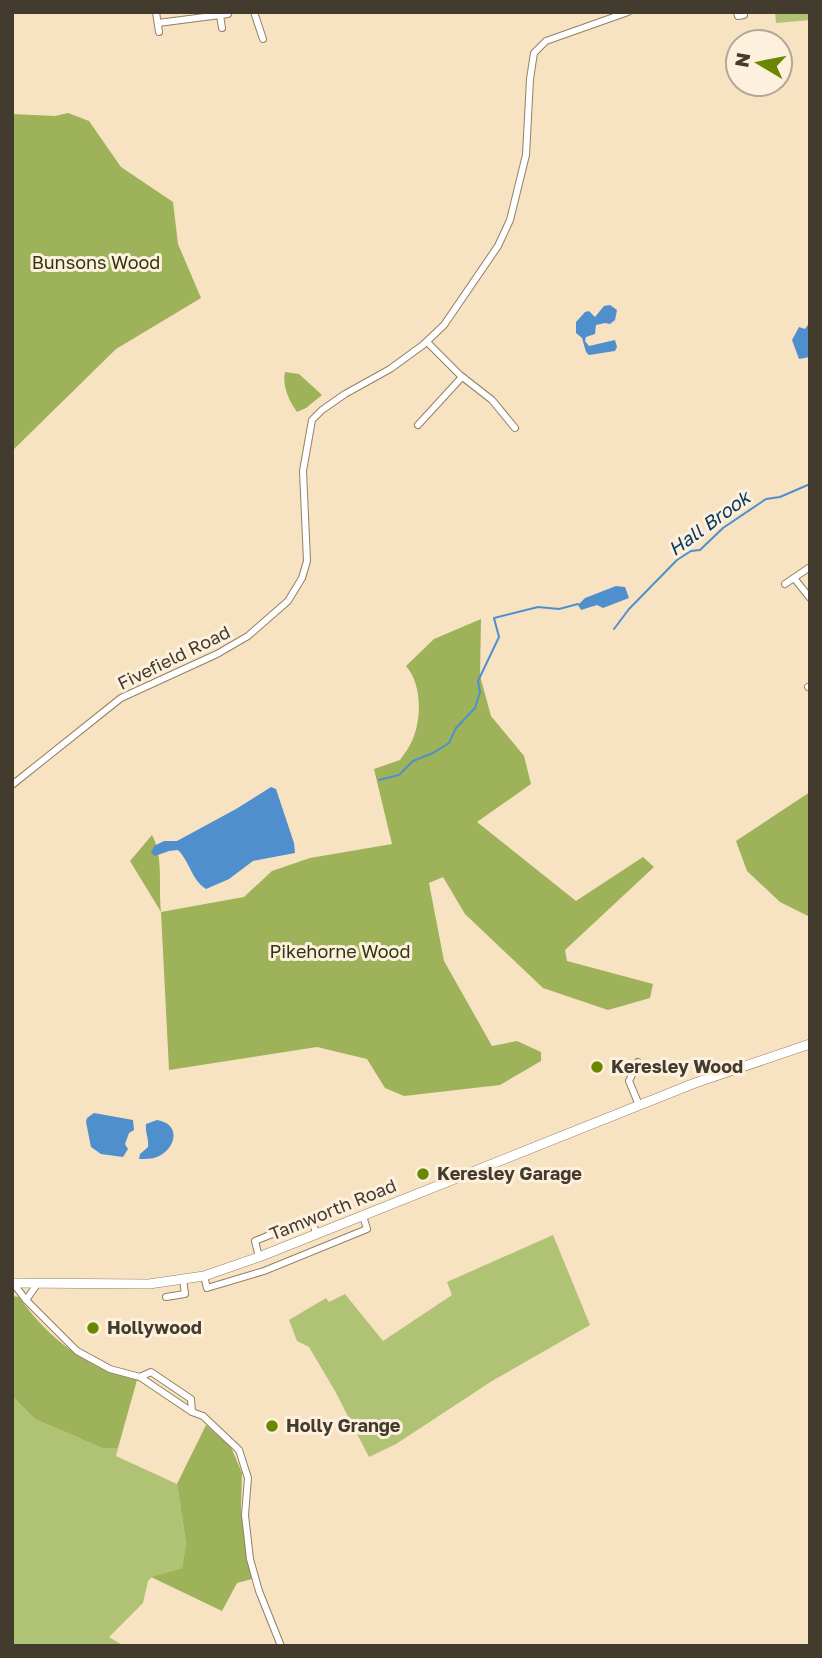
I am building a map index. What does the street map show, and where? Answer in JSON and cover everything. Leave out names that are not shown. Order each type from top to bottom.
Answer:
[{"type":"main road","name":"Tamworth Road","points":[[12,1283],[130,1285],[204,1276],[259,1257],[735,1067],[810,1044]]},
{"type":"street","points":[[156,12],[159,32]]},
{"type":"street","points":[[254,12],[263,39]]},
{"type":"street","name":"Fivefield Road","points":[[12,785],[121,698],[237,642],[274,615],[288,601],[302,578],[307,561],[303,471],[312,420],[345,394],[390,369],[427,342],[444,325],[498,246],[510,220],[526,155],[534,53],[546,41],[628,12]]},
{"type":"street","points":[[158,23],[224,14],[222,28]]},
{"type":"street","points":[[427,342],[461,377],[492,400],[515,428]]},
{"type":"street","points":[[418,425],[461,377]]},
{"type":"street","points":[[785,584],[810,567]]},
{"type":"street","points":[[794,578],[810,598]]},
{"type":"street","points":[[638,1062],[629,1081],[639,1105]]},
{"type":"street","points":[[204,1276],[207,1288],[264,1271],[367,1229],[362,1216]]},
{"type":"street","points":[[259,1257],[255,1241],[312,1218],[316,1234]]},
{"type":"street","points":[[166,1297],[189,1294],[183,1279]]},
{"type":"street","points":[[12,1283],[77,1351],[110,1369],[140,1377],[192,1412],[210,1420],[239,1450],[248,1478],[245,1516],[250,1559],[259,1591],[281,1646]]},
{"type":"street","points":[[26,1300],[38,1283]]},
{"type":"green space","points":[[775,12],[810,12],[810,20],[776,23]]},
{"type":"green space","name":"Bunsons Wood","points":[[68,113],[89,121],[121,167],[173,202],[178,244],[201,298],[116,349],[12,451],[12,114],[55,116]]},
{"type":"green space","points":[[285,372],[299,374],[322,395],[297,412],[284,383]]},
{"type":"green space","name":"Pikehorne Wood","points":[[481,619],[480,676],[491,716],[524,756],[531,784],[477,822],[576,901],[643,857],[654,867],[565,950],[567,961],[653,984],[650,998],[608,1010],[543,988],[465,914],[443,877],[429,883],[444,961],[492,1046],[517,1041],[541,1052],[541,1061],[500,1085],[404,1096],[385,1088],[367,1059],[317,1047],[169,1070],[161,912],[244,897],[272,871],[310,858],[392,844],[374,769],[400,760],[418,723],[418,692],[406,666],[434,639]]},
{"type":"green space","points":[[810,792],[810,917],[780,902],[747,871],[736,841]]},
{"type":"green space","points":[[152,835],[158,853],[161,912],[130,861]]},
{"type":"green space","points":[[553,1235],[590,1325],[492,1381],[396,1444],[369,1457],[335,1391],[309,1347],[297,1341],[289,1320],[326,1298],[329,1302],[345,1294],[383,1341],[452,1295],[447,1282]]},
{"type":"green space","points":[[12,1296],[19,1297],[43,1326],[70,1350],[101,1368],[137,1380],[118,1448],[102,1448],[35,1419],[12,1396]]},
{"type":"green space","points":[[12,1396],[35,1419],[102,1448],[118,1448],[116,1456],[177,1484],[186,1543],[182,1568],[152,1577],[148,1581],[143,1603],[109,1637],[124,1646],[12,1646]]},
{"type":"green space","points":[[206,1425],[231,1447],[242,1473],[241,1508],[252,1579],[237,1583],[222,1611],[151,1577],[182,1568],[186,1543],[177,1484]]},
{"type":"water","points":[[610,305],[617,310],[615,320],[610,324],[596,325],[595,334],[586,337],[585,341],[589,346],[615,340],[617,347],[615,351],[589,355],[582,338],[576,333],[576,322],[585,312],[589,311],[595,317],[604,306]]},
{"type":"water","points":[[810,322],[810,357],[799,359],[792,340],[799,327],[805,329]]},
{"type":"water","points":[[616,586],[625,587],[629,598],[603,608],[597,605],[581,610],[578,605],[585,598]]},
{"type":"water","points":[[271,787],[276,789],[295,853],[253,861],[229,879],[206,889],[178,850],[155,856],[151,853],[154,846],[164,841],[177,841]]},
{"type":"water","points":[[94,1113],[133,1120],[134,1130],[129,1133],[125,1144],[128,1149],[123,1157],[101,1154],[91,1147],[86,1122]]},
{"type":"water","points":[[157,1120],[170,1126],[174,1137],[172,1143],[157,1157],[139,1159],[140,1154],[148,1147],[146,1124]]},
{"type":"waterway","name":"Hall Brook","points":[[614,629],[629,609],[677,560],[691,551],[700,550],[723,528],[766,499],[780,497],[810,484]]},
{"type":"waterway","name":"Hall Brook","points":[[379,780],[399,775],[413,761],[449,743],[456,728],[475,708],[480,692],[478,681],[499,637],[494,618],[538,607],[559,609],[578,604]]},
{"type":"place","name":"Keresley Wood","points":[[597,1067]]},
{"type":"place","name":"Keresley Garage","points":[[423,1174]]},
{"type":"place","name":"Hollywood","points":[[93,1328]]},
{"type":"place","name":"Holly Grange","points":[[272,1426]]}]
